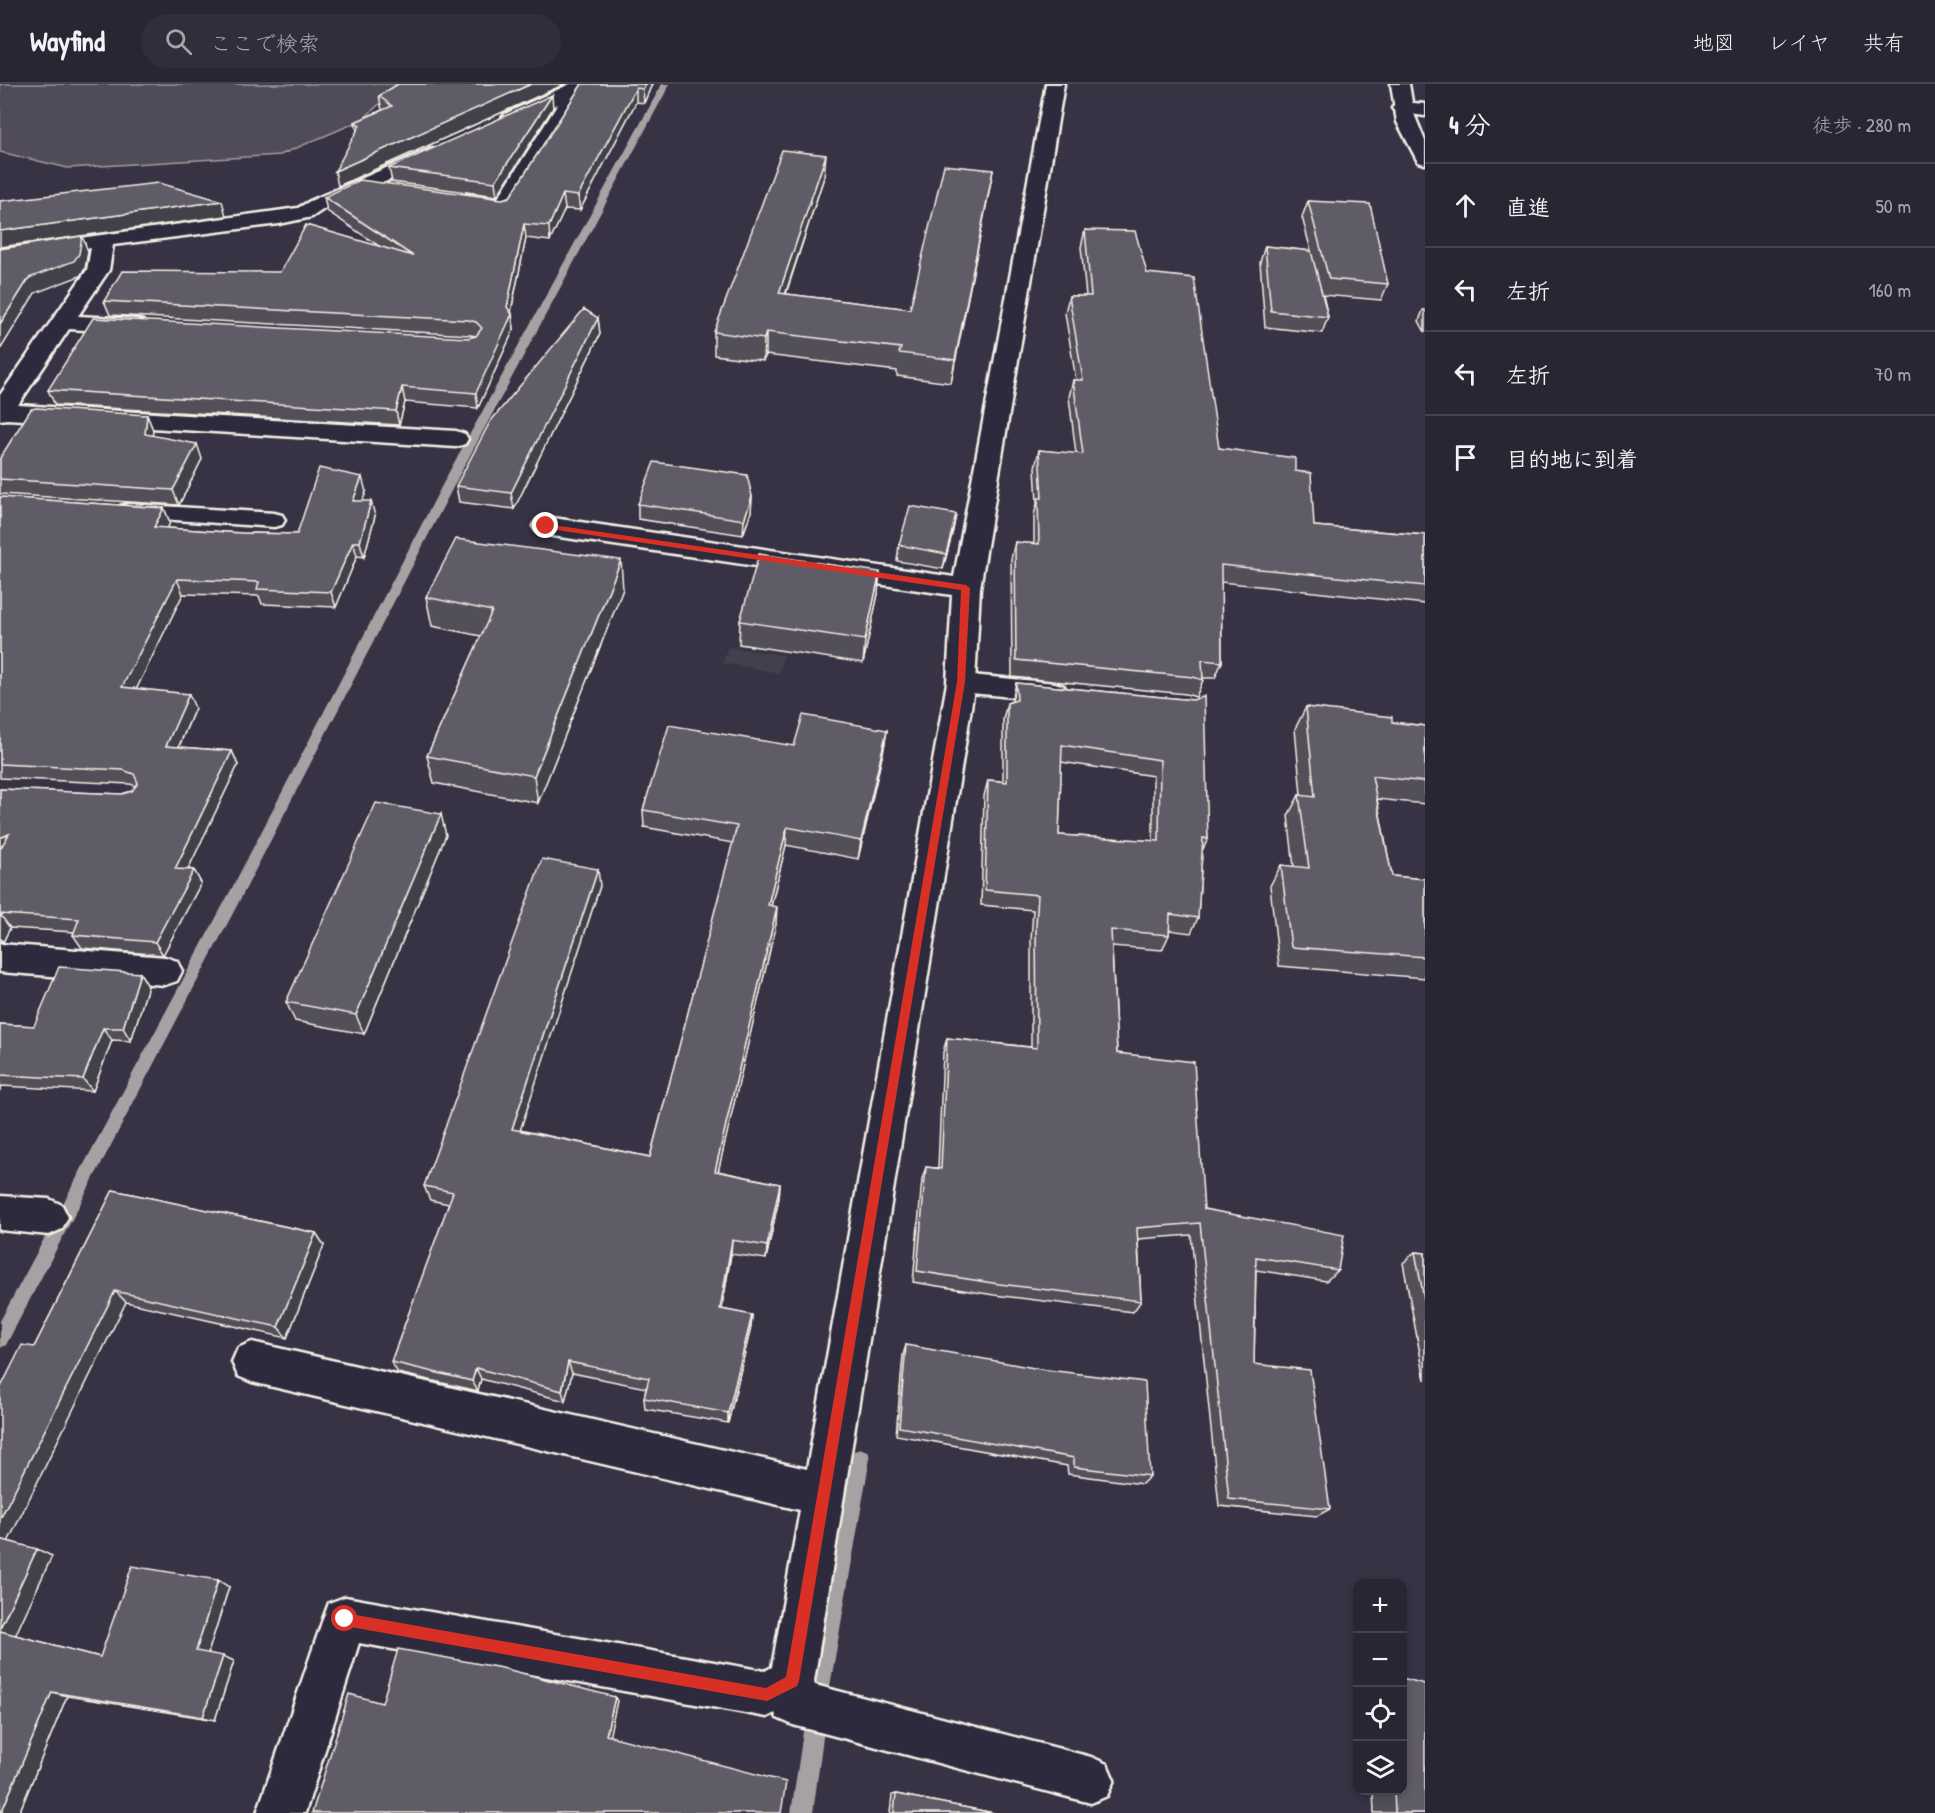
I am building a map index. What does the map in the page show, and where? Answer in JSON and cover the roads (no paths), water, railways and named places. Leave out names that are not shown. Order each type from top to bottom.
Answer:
[{"type":"street","points":[[1055,84],[966,588],[961,682],[792,1681],[793,1702],[1091,1780]]},
{"type":"street","points":[[1400,84],[1402,108],[1411,136],[1425,158]]},
{"type":"street","points":[[492,127],[582,86]]},
{"type":"street","points":[[445,197],[504,205],[582,86]]},
{"type":"street","points":[[1402,108],[1425,110]]},
{"type":"street","points":[[0,256],[305,213],[318,205],[449,147]]},
{"type":"street","points":[[363,186],[398,191]]},
{"type":"street","points":[[1,412],[98,270],[103,240]]},
{"type":"street","points":[[62,322],[155,327]]},
{"type":"street","points":[[1,412],[456,439]]},
{"type":"street","points":[[546,526],[966,588]]},
{"type":"street","points":[[0,958],[165,971]]},
{"type":"street","points":[[0,1213],[49,1217]]},
{"type":"street","points":[[252,1362],[823,1494]]},
{"type":"street","points":[[281,1813],[345,1619],[767,1694],[792,1681]]},
{"type":"lane","points":[[107,510],[274,520]]},
{"type":"lane","points":[[961,682],[1080,694]]},
{"type":"waterway","points":[[0,1339],[237,892],[455,472],[666,84]]},
{"type":"waterway","points":[[802,1813],[819,1692],[861,1458]]}]
